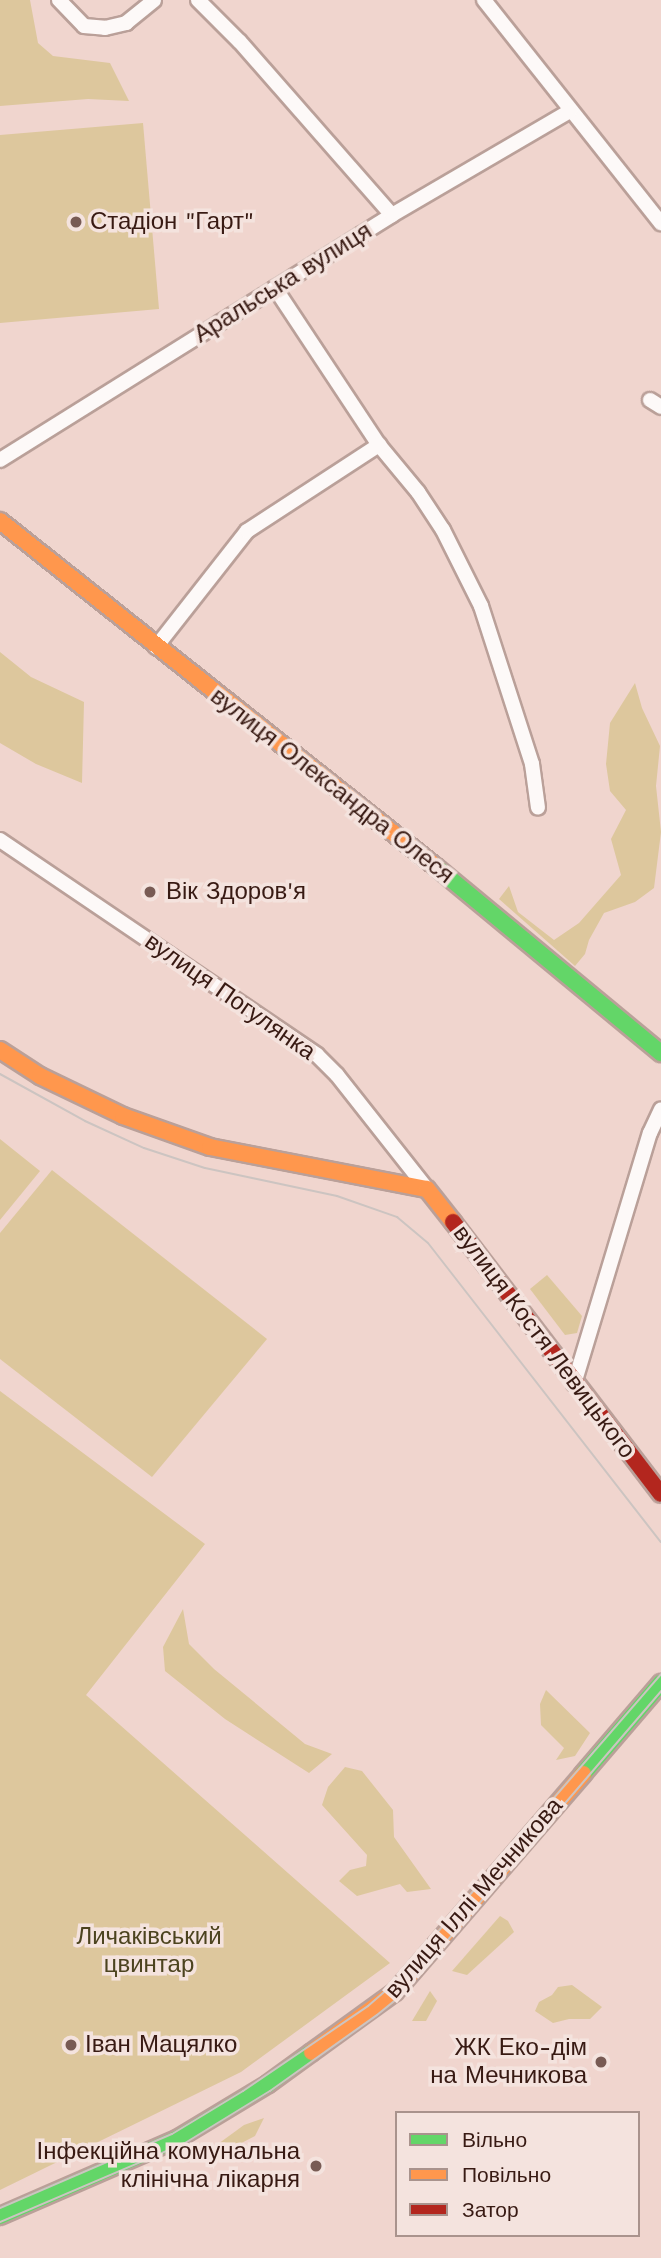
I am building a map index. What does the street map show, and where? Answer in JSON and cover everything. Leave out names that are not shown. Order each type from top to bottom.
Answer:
[{"type":"street","points":[[59,0],[84,26],[105,28],[127,23],[154,0]]},
{"type":"street","points":[[198,0],[240,42],[392,215]]},
{"type":"street","points":[[484,0],[661,223]]},
{"type":"street","name":"Аральська вулиця","points":[[0,460],[392,215],[570,111]]},
{"type":"street","points":[[275,288],[379,444],[418,492],[443,530],[481,606],[531,764],[538,808]]},
{"type":"street","points":[[156,647],[247,531],[379,444]]},
{"type":"street","name":"вулиця Олександра Олеся","points":[[0,521],[450,879],[661,1054]]},
{"type":"street","name":"вулиця Погулянка","points":[[0,840],[317,1055],[337,1075],[427,1189]]},
{"type":"street","points":[[0,1050],[40,1076],[123,1116],[210,1147],[427,1189]]},
{"type":"street","points":[[573,1384],[650,1133],[661,1109]]},
{"type":"street","name":"вулиця Костя Левицького","points":[[427,1189],[573,1384],[661,1494]]},
{"type":"street","name":"вулиця Іллі Мечникова","points":[[0,2216],[177,2139],[268,2084],[395,1992],[661,1683]]},
{"type":"green space","points":[[0,0],[30,0],[38,43],[53,56],[110,63],[129,101],[88,99],[0,106]]},
{"type":"green space","name":"Стадіон \"Гарт\"","points":[[143,123],[159,309],[0,323],[0,135]]},
{"type":"green space","points":[[0,652],[31,677],[84,702],[82,783],[36,764],[0,743]]},
{"type":"green space","points":[[635,683],[642,708],[660,746],[656,786],[661,832],[654,888],[635,902],[604,913],[589,940],[585,954],[575,966],[499,899],[509,886],[518,912],[554,940],[579,923],[621,875],[611,839],[626,810],[610,791],[606,764],[610,723]]},
{"type":"green space","points":[[0,1139],[40,1171],[0,1220]]},
{"type":"green space","points":[[52,1170],[267,1339],[152,1477],[0,1359],[0,1233]]},
{"type":"green space","points":[[547,1275],[582,1316],[577,1333],[565,1335],[530,1289]]},
{"type":"green space","name":"Личаківський цвинтар","points":[[0,1391],[205,1544],[86,1695],[390,1963],[241,2072],[0,2190]]},
{"type":"green space","points":[[183,1609],[189,1644],[214,1669],[305,1744],[332,1754],[309,1773],[225,1719],[165,1671],[163,1647]]},
{"type":"green space","points":[[546,1690],[590,1733],[575,1756],[556,1760],[564,1748],[541,1725],[540,1704]]},
{"type":"green space","points":[[345,1767],[362,1771],[393,1810],[394,1837],[431,1889],[407,1892],[400,1884],[357,1896],[339,1881],[350,1870],[366,1866],[367,1855],[322,1805],[328,1787]]},
{"type":"green space","points":[[500,1916],[508,1921],[514,1932],[467,1975],[452,1971]]},
{"type":"green space","points":[[572,1985],[602,2007],[590,2019],[569,2019],[553,2023],[535,2011],[539,2002],[552,1995],[558,1987]]},
{"type":"green space","points":[[430,1991],[437,2001],[426,2021],[412,2021]]},
{"type":"green space","points":[[264,2118],[255,2136],[224,2152],[219,2148],[218,2144],[244,2125]]},
{"type":"tram line","points":[[0,1074],[85,1121],[144,1148],[205,1168],[337,1196],[397,1217],[428,1243],[661,1542]]},
{"type":"tram line","points":[[0,2208],[172,2134],[243,2091],[368,2006],[390,1987],[661,1674]]},
{"type":"tram line","points":[[0,2222],[185,2143],[270,2091],[377,2015],[399,1997],[661,1691]]},
{"type":"traffic: fast","points":[[436,867],[661,1053]]},
{"type":"traffic: fast","points":[[583,1774],[661,1683]]},
{"type":"traffic: fast","points":[[0,2216],[177,2139],[268,2084],[312,2052]]},
{"type":"traffic: slow","points":[[0,521],[436,867]]},
{"type":"traffic: slow","points":[[0,1050],[40,1076],[123,1116],[210,1147],[427,1189],[453,1222]]},
{"type":"traffic: slow","points":[[312,2052],[395,1992],[583,1774]]},
{"type":"traffic: jam","points":[[453,1222],[661,1494]]},
{"type":"place","name":"Стадіон \"Гарт\"","points":[[76,222]]},
{"type":"place","name":"Вік Здоров'я","points":[[150,892]]},
{"type":"place","name":"Іван Мацялко","points":[[71,2045]]},
{"type":"place","name":"ЖК Еко-дім на Мечникова","points":[[601,2062]]},
{"type":"place","name":"Інфекційна комунальна клінічна лікарня","points":[[316,2166]]}]
